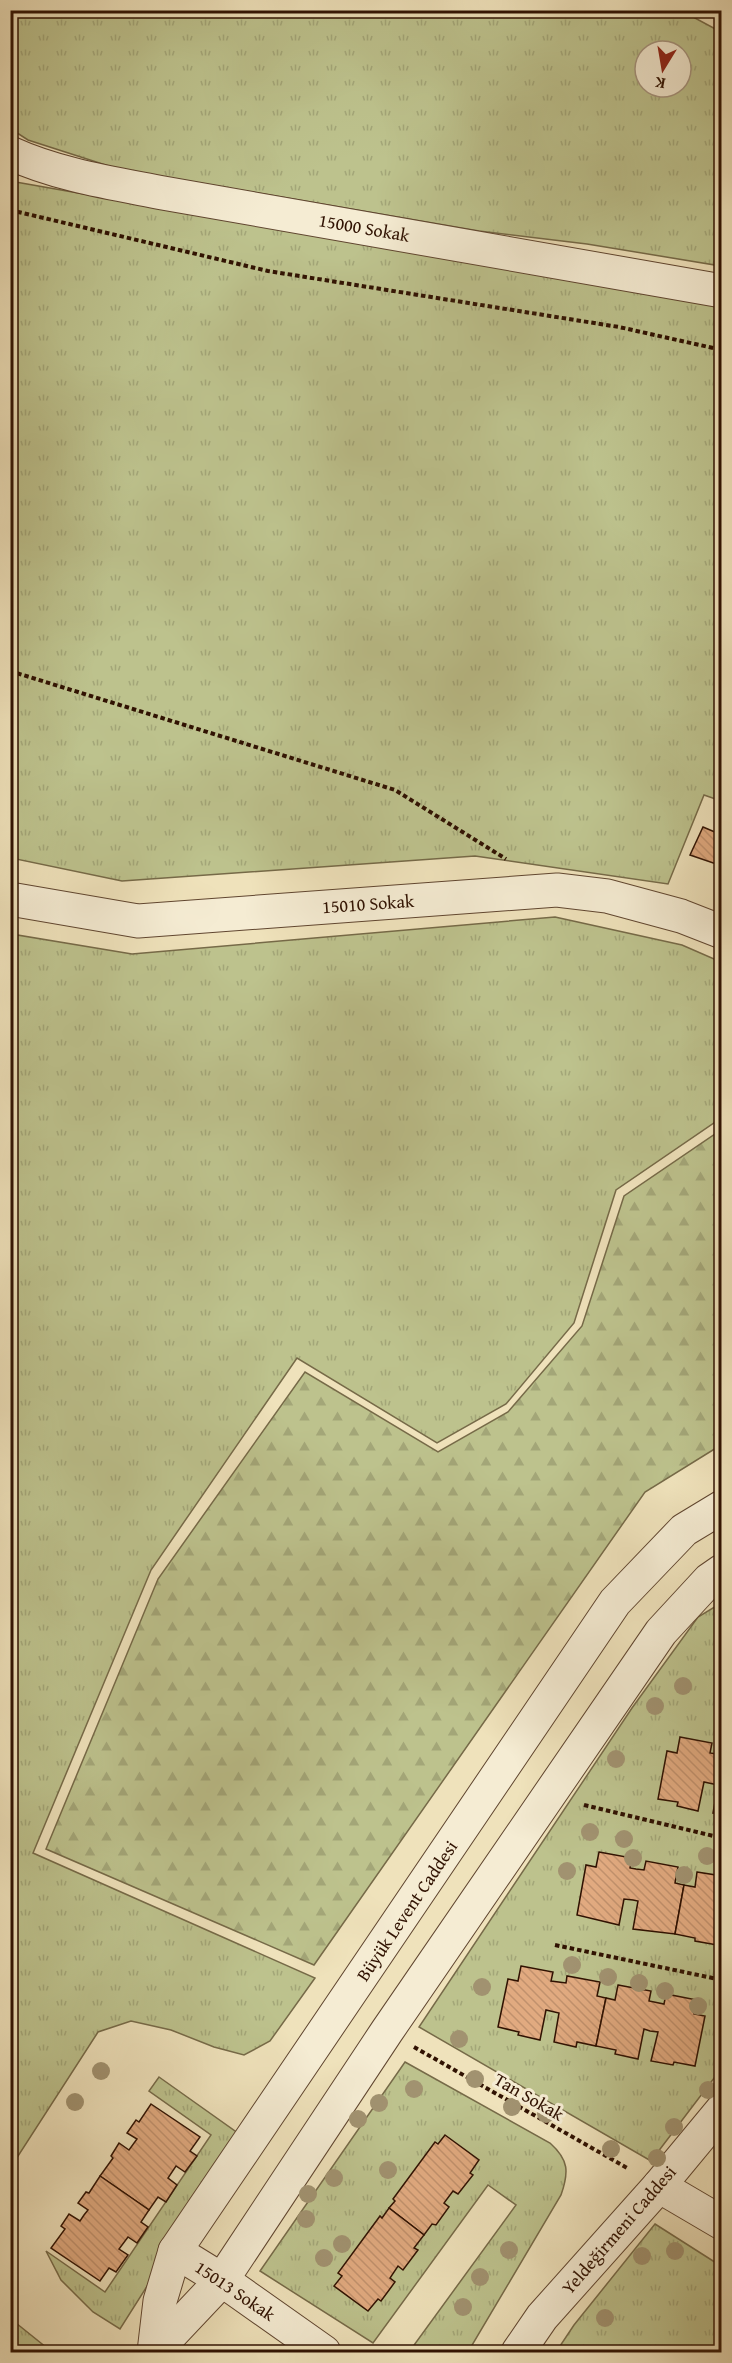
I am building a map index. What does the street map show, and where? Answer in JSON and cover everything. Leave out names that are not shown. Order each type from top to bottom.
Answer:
[{"type":"street","name":"15000 Sokak","points":[[10,153],[32,163],[103,182],[722,291]]},
{"type":"street","name":"15010 Sokak","points":[[10,899],[138,921],[557,890],[607,896],[681,916],[722,932]]},
{"type":"street","name":"Büyük Levent Caddesi","points":[[154,2352],[160,2301],[175,2251],[615,1602],[684,1530],[722,1507]]},
{"type":"street","name":"Büyük Levent Caddesi","points":[[154,2352],[222,2280],[387,2031],[661,1632],[709,1580],[722,1571]]},
{"type":"street","name":"Yeldeğirmeni Caddesi","points":[[518,2352],[542,2317],[659,2186],[722,2110]]},
{"type":"street","points":[[659,2186],[722,2223]]},
{"type":"street","name":"15013 Sokak","points":[[175,2251],[222,2280],[324,2352]]},
{"type":"path","points":[[10,210],[268,270],[619,327],[722,350]]},
{"type":"path","points":[[10,671],[395,790],[557,890]]},
{"type":"path","points":[[617,1813],[722,1838]]},
{"type":"path","points":[[555,1945],[722,1980]]},
{"type":"path","name":"Tan Sokak","points":[[387,2031],[659,2186]]},
{"type":"green space","points":[[10,11],[682,11],[721,32],[721,266],[587,244],[479,231],[118,169],[28,140],[11,129]]},
{"type":"green space","points":[[10,181],[721,306],[721,801],[704,795],[668,884],[475,856],[122,881],[11,858]]},
{"type":"green space","points":[[555,917],[682,945],[721,962],[721,1118],[616,1190],[574,1323],[506,1404],[437,1443],[297,1358],[151,1570],[33,1853],[315,1978],[270,2041],[244,2055],[214,2047],[171,2030],[131,2021],[98,2032],[11,2167],[11,934],[132,954]]},
{"type":"green space","points":[[721,1130],[721,1445],[645,1492],[314,1965],[46,1849],[158,1579],[305,1372],[438,1452],[508,1412],[582,1326],[624,1196]]},
{"type":"green space","points":[[721,1603],[721,2069],[651,2161],[419,2027],[632,1708],[698,1617]]},
{"type":"green space","points":[[405,2062],[550,2143],[561,2155],[566,2167],[561,2195],[468,2352],[409,2352],[516,2205],[488,2185],[373,2343],[260,2271]]},
{"type":"green space","points":[[159,2077],[242,2136],[120,2329],[93,2312],[61,2280],[46,2251],[105,2292],[211,2135],[149,2091]]},
{"type":"green space","points":[[655,2224],[721,2266],[721,2352],[556,2352],[574,2325]]},
{"type":"green space","points":[[11,2319],[52,2352],[11,2352]]},
{"type":"building","points":[[703,827],[722,835],[722,866],[690,855]]},
{"type":"building","points":[[680,1737],[712,1743],[710,1753],[722,1755],[722,1814],[713,1813],[718,1785],[704,1782],[698,1811],[677,1806],[678,1802],[658,1799],[667,1751],[677,1753]]},
{"type":"building","points":[[599,1852],[632,1858],[630,1868],[644,1870],[646,1861],[678,1867],[675,1883],[684,1885],[675,1934],[633,1929],[638,1901],[633,1900],[624,1899],[619,1925],[577,1915],[586,1865],[596,1867]]},
{"type":"building","points":[[697,1872],[722,1876],[722,1919],[717,1945],[675,1934],[684,1885],[695,1887]]},
{"type":"building","points":[[521,1966],[553,1972],[551,1981],[566,1983],[567,1976],[600,1982],[597,1996],[606,1998],[596,2046],[577,2042],[576,2047],[554,2042],[559,2013],[546,2010],[540,2040],[498,2027],[508,1979],[518,1981]]},
{"type":"building","points":[[618,1985],[651,1991],[649,2001],[664,2004],[666,1994],[697,2000],[694,2014],[705,2016],[695,2066],[651,2061],[658,2032],[644,2029],[638,2059],[615,2054],[616,2050],[596,2046],[606,1998],[615,2000]]},
{"type":"building","points":[[151,2104],[200,2137],[190,2151],[197,2156],[185,2172],[176,2166],[168,2178],[177,2185],[166,2202],[158,2197],[149,2210],[100,2176],[113,2158],[111,2156],[119,2143],[129,2150],[137,2139],[127,2133],[136,2120],[139,2122]]},
{"type":"building","points":[[445,2135],[479,2160],[470,2173],[473,2175],[458,2194],[453,2191],[444,2203],[449,2207],[436,2225],[432,2224],[424,2235],[389,2208],[395,2201],[393,2199],[435,2142],[438,2144]]},
{"type":"building","points":[[100,2176],[149,2210],[141,2222],[148,2227],[137,2243],[128,2237],[119,2249],[128,2255],[116,2272],[109,2268],[100,2281],[51,2248],[65,2229],[61,2226],[69,2214],[80,2221],[88,2210],[78,2203],[86,2192],[89,2193]]},
{"type":"building","points":[[389,2208],[424,2235],[414,2248],[418,2250],[403,2270],[398,2266],[390,2278],[395,2282],[381,2301],[378,2299],[368,2311],[334,2286],[342,2276],[338,2273],[380,2216],[382,2218]]}]
